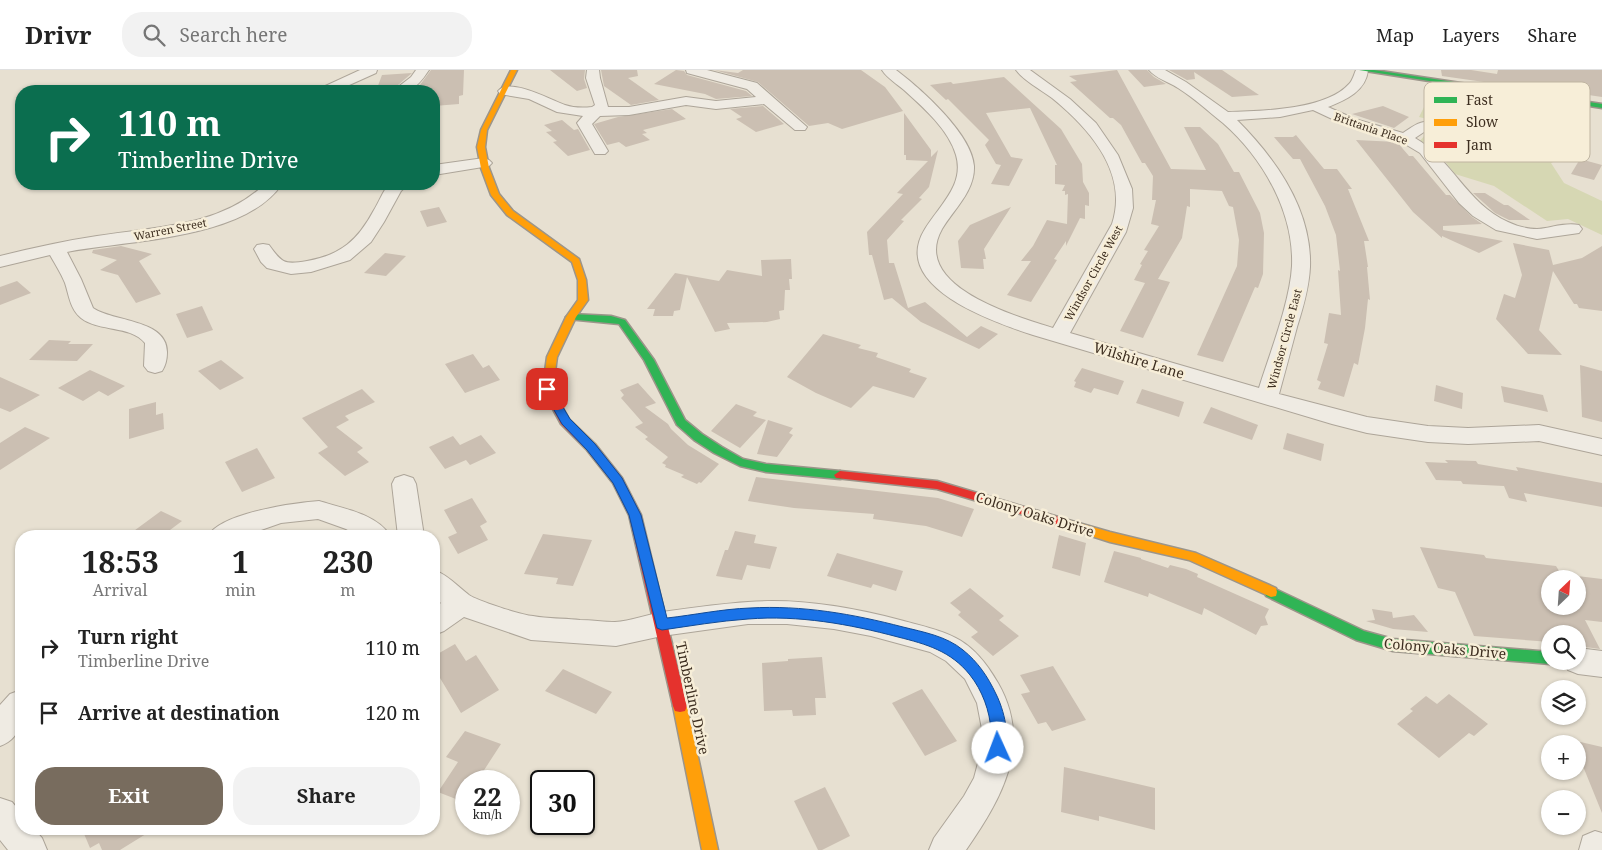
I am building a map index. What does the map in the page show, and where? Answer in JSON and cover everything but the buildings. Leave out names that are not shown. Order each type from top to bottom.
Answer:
[{"type":"street","points":[[339,85],[371,70]]},
{"type":"street","points":[[409,85],[416,80],[423,70]]},
{"type":"street","name":"Timberline Drive","points":[[514,70],[484,130],[481,147],[484,163],[495,195],[510,213],[576,261],[582,280],[583,300],[571,317],[552,357],[547,389],[566,421],[591,447],[618,481],[635,515],[662,624],[710,850]]},
{"type":"street","points":[[593,70],[593,78],[602,106],[584,122],[600,151]]},
{"type":"street","points":[[692,70],[741,81],[752,86],[800,128]]},
{"type":"street","name":"Wilshire Lane","points":[[888,70],[948,126],[964,153],[966,164],[962,189],[926,241],[924,251],[931,270],[947,287],[976,307],[1016,323],[1058,336],[1340,419],[1388,429],[1428,434],[1468,436],[1539,432],[1602,447]]},
{"type":"street","name":"Windsor Circle West","points":[[1022,70],[1073,110],[1103,140],[1110,151],[1123,184],[1125,208],[1115,238],[1058,336]]},
{"type":"street","name":"Windsor Circle East","points":[[1155,70],[1185,87],[1223,117],[1259,154],[1278,179],[1291,208],[1299,239],[1301,266],[1298,286],[1267,398]]},
{"type":"street","points":[[1223,117],[1284,113],[1314,106],[1343,95],[1355,86],[1362,77],[1362,70],[1442,82]]},
{"type":"street","points":[[505,91],[532,95],[562,109],[579,112],[629,111],[686,101],[730,104],[768,99]]},
{"type":"street","name":"Brittania Place","points":[[1314,106],[1350,122],[1405,138],[1424,152]]},
{"type":"street","points":[[1405,138],[1424,125]]},
{"type":"street","name":"Brittania Place","points":[[1435,162],[1479,212],[1502,226],[1537,234],[1574,229]]},
{"type":"street","points":[[440,169],[484,163]]},
{"type":"street","name":"Warren Street","points":[[0,262],[56,249],[195,227],[244,208],[268,190]]},
{"type":"street","points":[[263,249],[266,258],[275,265],[299,270],[350,254],[373,229],[393,190]]},
{"type":"street","points":[[56,249],[74,284],[84,310],[89,315],[98,319],[151,336],[156,344],[155,366]]},
{"type":"street","name":"Colony Oaks Drive","points":[[571,317],[612,319],[622,322],[649,360],[682,422],[698,437],[740,462],[766,468],[937,485],[1110,537],[1192,556],[1378,642],[1393,645],[1541,657]]},
{"type":"street","points":[[404,484],[410,530]]},
{"type":"street","points":[[234,530],[281,514],[319,510],[355,522],[368,530]]},
{"type":"street","points":[[440,586],[461,604],[531,628],[616,634],[662,624],[748,613],[787,613],[834,617],[909,633],[937,642],[956,652],[974,670],[992,701],[998,729],[998,748],[989,782],[976,807],[946,850]]},
{"type":"street","points":[[440,619],[461,604]]},
{"type":"street","points":[[1586,662],[1602,664]]},
{"type":"street","points":[[0,732],[15,710]]},
{"type":"street","points":[[0,814],[15,832]]},
{"type":"street","points":[[18,835],[30,850]]},
{"type":"green space","points":[[1424,107],[1424,118],[1419,117]]},
{"type":"green space","points":[[1446,162],[1553,162],[1551,163],[1564,183],[1602,201],[1602,235],[1568,219],[1547,221],[1494,186],[1455,174]]},
{"type":"traffic: fast","points":[[1362,70],[1442,82]]},
{"type":"traffic: fast","points":[[1590,104],[1602,106]]},
{"type":"traffic: fast","points":[[571,317],[611,319],[622,322],[649,360],[681,422],[698,437],[718,450],[740,462],[766,468],[840,475]]},
{"type":"traffic: fast","points":[[1271,592],[1361,636],[1393,645],[1541,657]]},
{"type":"traffic: slow","points":[[514,70],[484,130],[481,147],[485,168],[495,195],[510,213],[576,261],[582,280],[583,300],[571,317],[552,357],[549,379]]},
{"type":"traffic: slow","points":[[1061,522],[1110,537],[1192,556],[1271,592]]},
{"type":"traffic: slow","points":[[680,706],[710,850]]},
{"type":"traffic: jam","points":[[549,379],[547,389],[565,421],[591,447],[618,481],[635,515],[680,706]]},
{"type":"traffic: jam","points":[[840,475],[937,485],[1061,522]]},
{"type":"route","points":[[547,389],[566,421],[591,447],[618,481],[635,515],[662,624],[748,613],[787,613],[834,617],[871,624],[937,642],[956,652],[974,670],[984,684],[992,701],[998,729],[998,748]]}]
